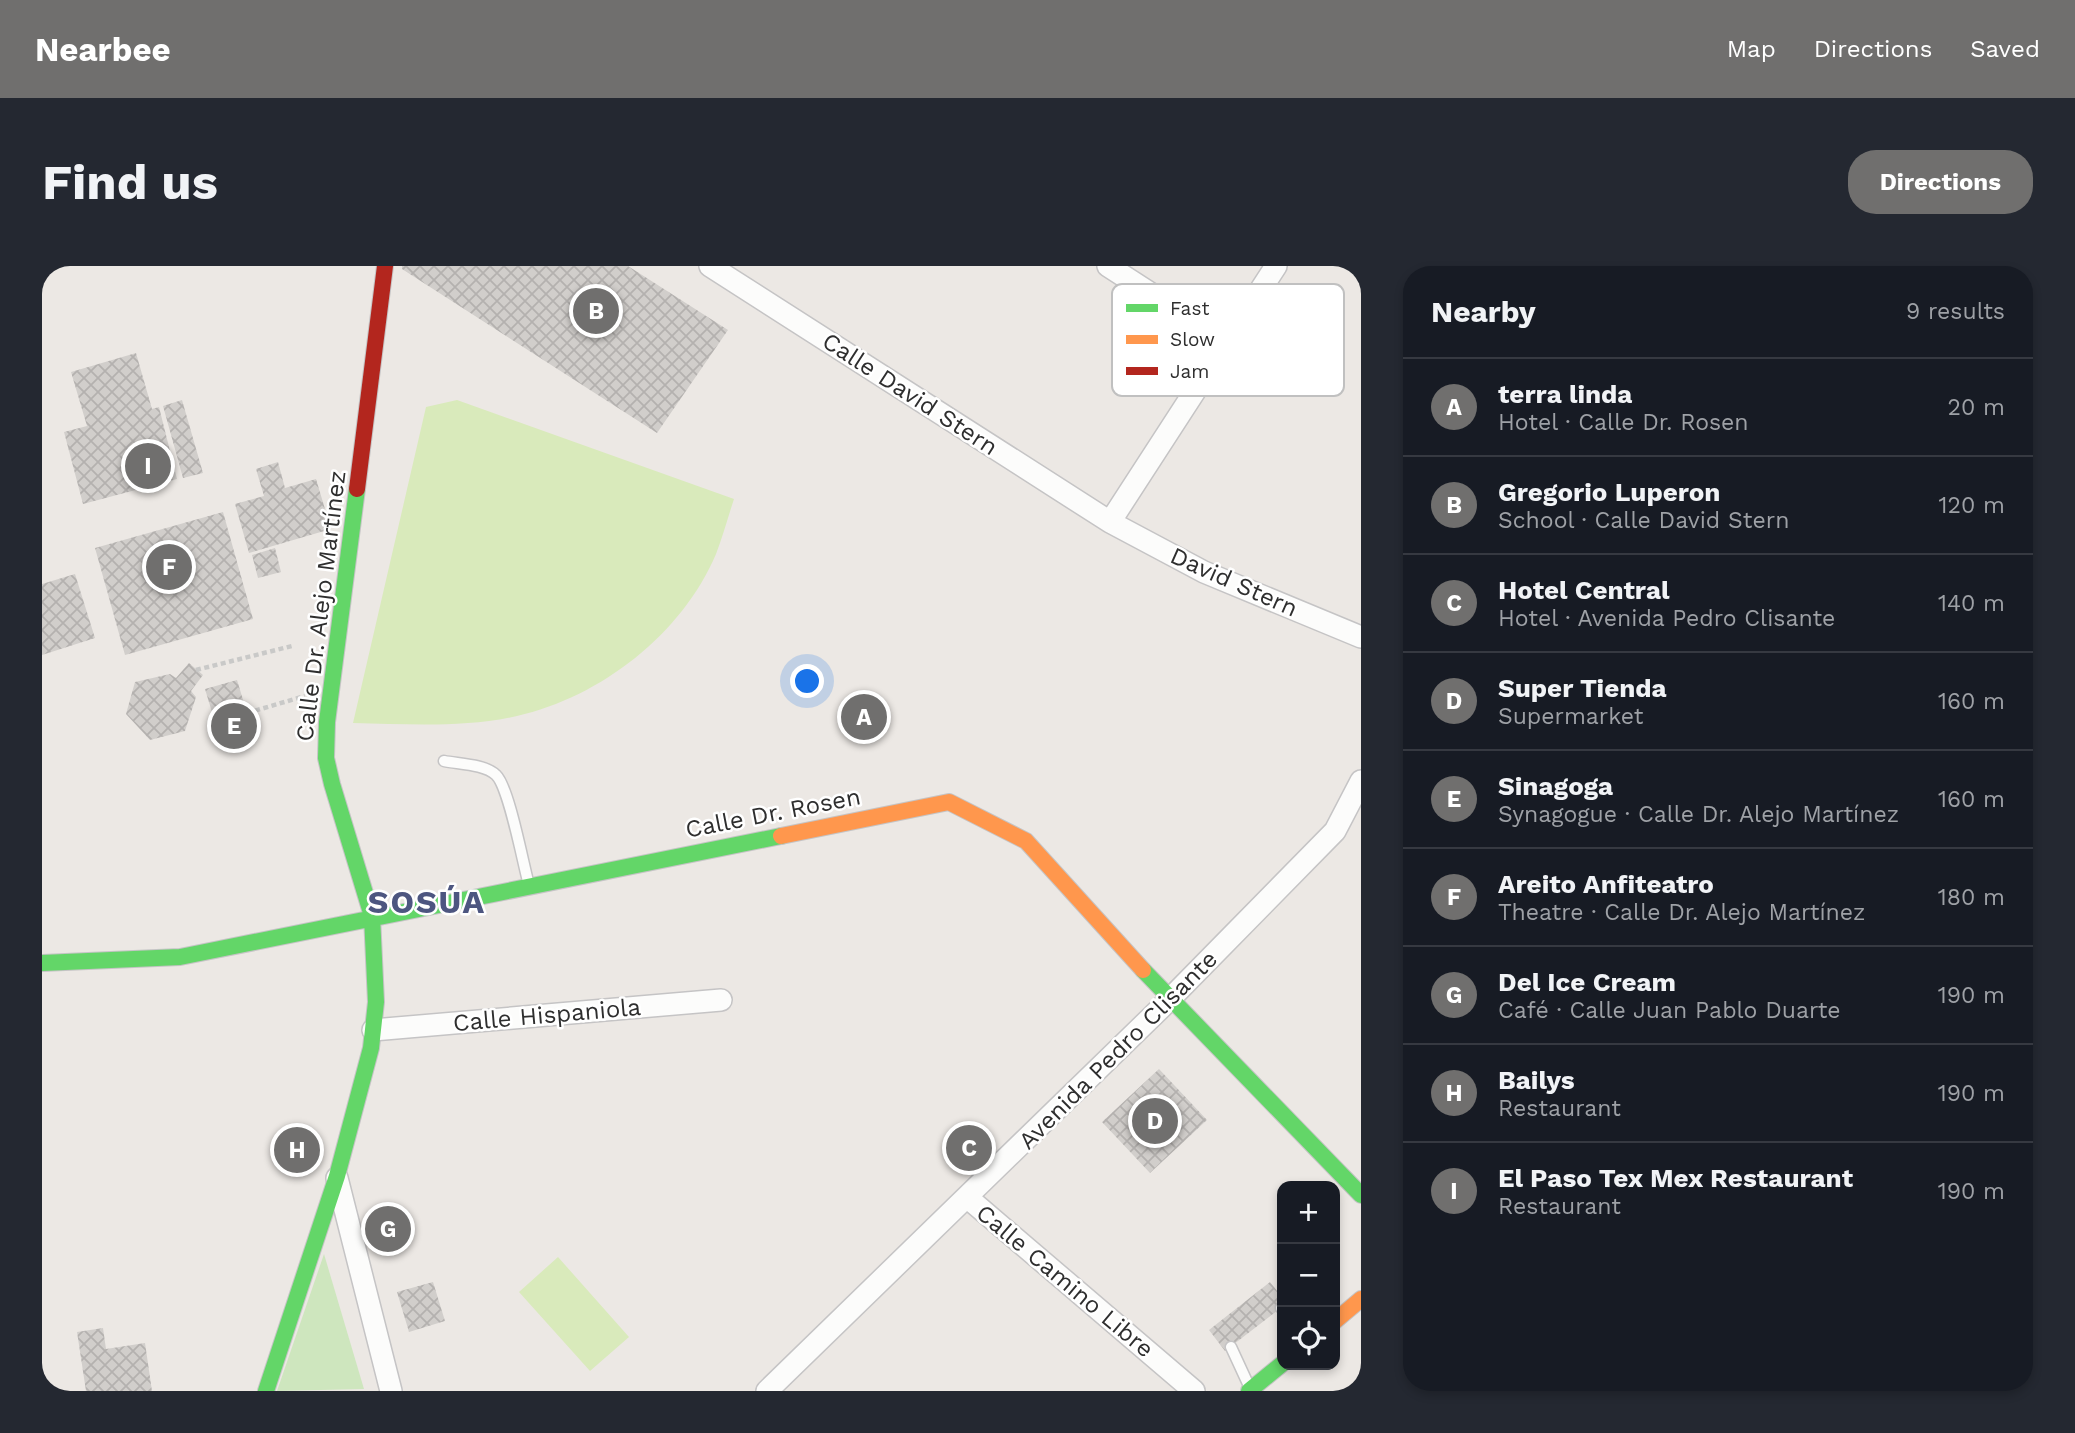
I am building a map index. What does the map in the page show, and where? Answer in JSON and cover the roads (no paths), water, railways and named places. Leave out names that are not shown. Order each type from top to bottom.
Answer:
[{"type":"street","name":"Calle Dr. Alejo Martínez","points":[[266,1391],[337,1176],[373,1030],[376,989],[372,916],[326,758],[327,722],[385,266]]},
{"type":"street","name":"Calle David Stern","points":[[710,266],[1110,522]]},
{"type":"street","points":[[1108,266],[1136,284]]},
{"type":"street","points":[[1264,284],[1276,266]]},
{"type":"street","points":[[1110,522],[1191,396]]},
{"type":"street","name":"David Stern","points":[[1110,522],[1204,572],[1361,637]]},
{"type":"street","name":"Avenida Pedro Clisante","points":[[767,1391],[1170,999],[1335,831],[1361,781]]},
{"type":"street","name":"Calle Dr. Rosen","points":[[42,963],[180,957],[264,942],[372,916],[949,802],[1026,841],[1170,999],[1361,1195]]},
{"type":"street","name":"Calle Hispaniola","points":[[373,1030],[721,1000]]},
{"type":"street","points":[[337,1176],[391,1391]]},
{"type":"street","name":"Calle Camino Libre","points":[[968,1198],[1194,1391]]},
{"type":"street","points":[[1340,1317],[1361,1299]]},
{"type":"street","points":[[1250,1390],[1277,1368]]},
{"type":"lane","points":[[444,761],[487,770],[497,775],[505,792],[528,885]]},
{"type":"lane","points":[[1231,1347],[1250,1390]]},
{"type":"place","name":"Gregorio Luperon","points":[[596,311]]},
{"type":"place","name":"El Paso Tex Mex Restaurant","points":[[148,466]]},
{"type":"place","name":"Areito Anfiteatro","points":[[169,567]]},
{"type":"place","name":"terra linda","points":[[864,717]]},
{"type":"place","name":"Sinagoga","points":[[234,726]]},
{"type":"place","name":"Super Tienda","points":[[1155,1121]]},
{"type":"place","name":"Hotel Central","points":[[969,1148]]},
{"type":"place","name":"Bailys","points":[[297,1150]]},
{"type":"place","name":"Del Ice Cream","points":[[388,1229]]},
{"type":"district","name":"SOSÚA","points":[[427,902]]}]
